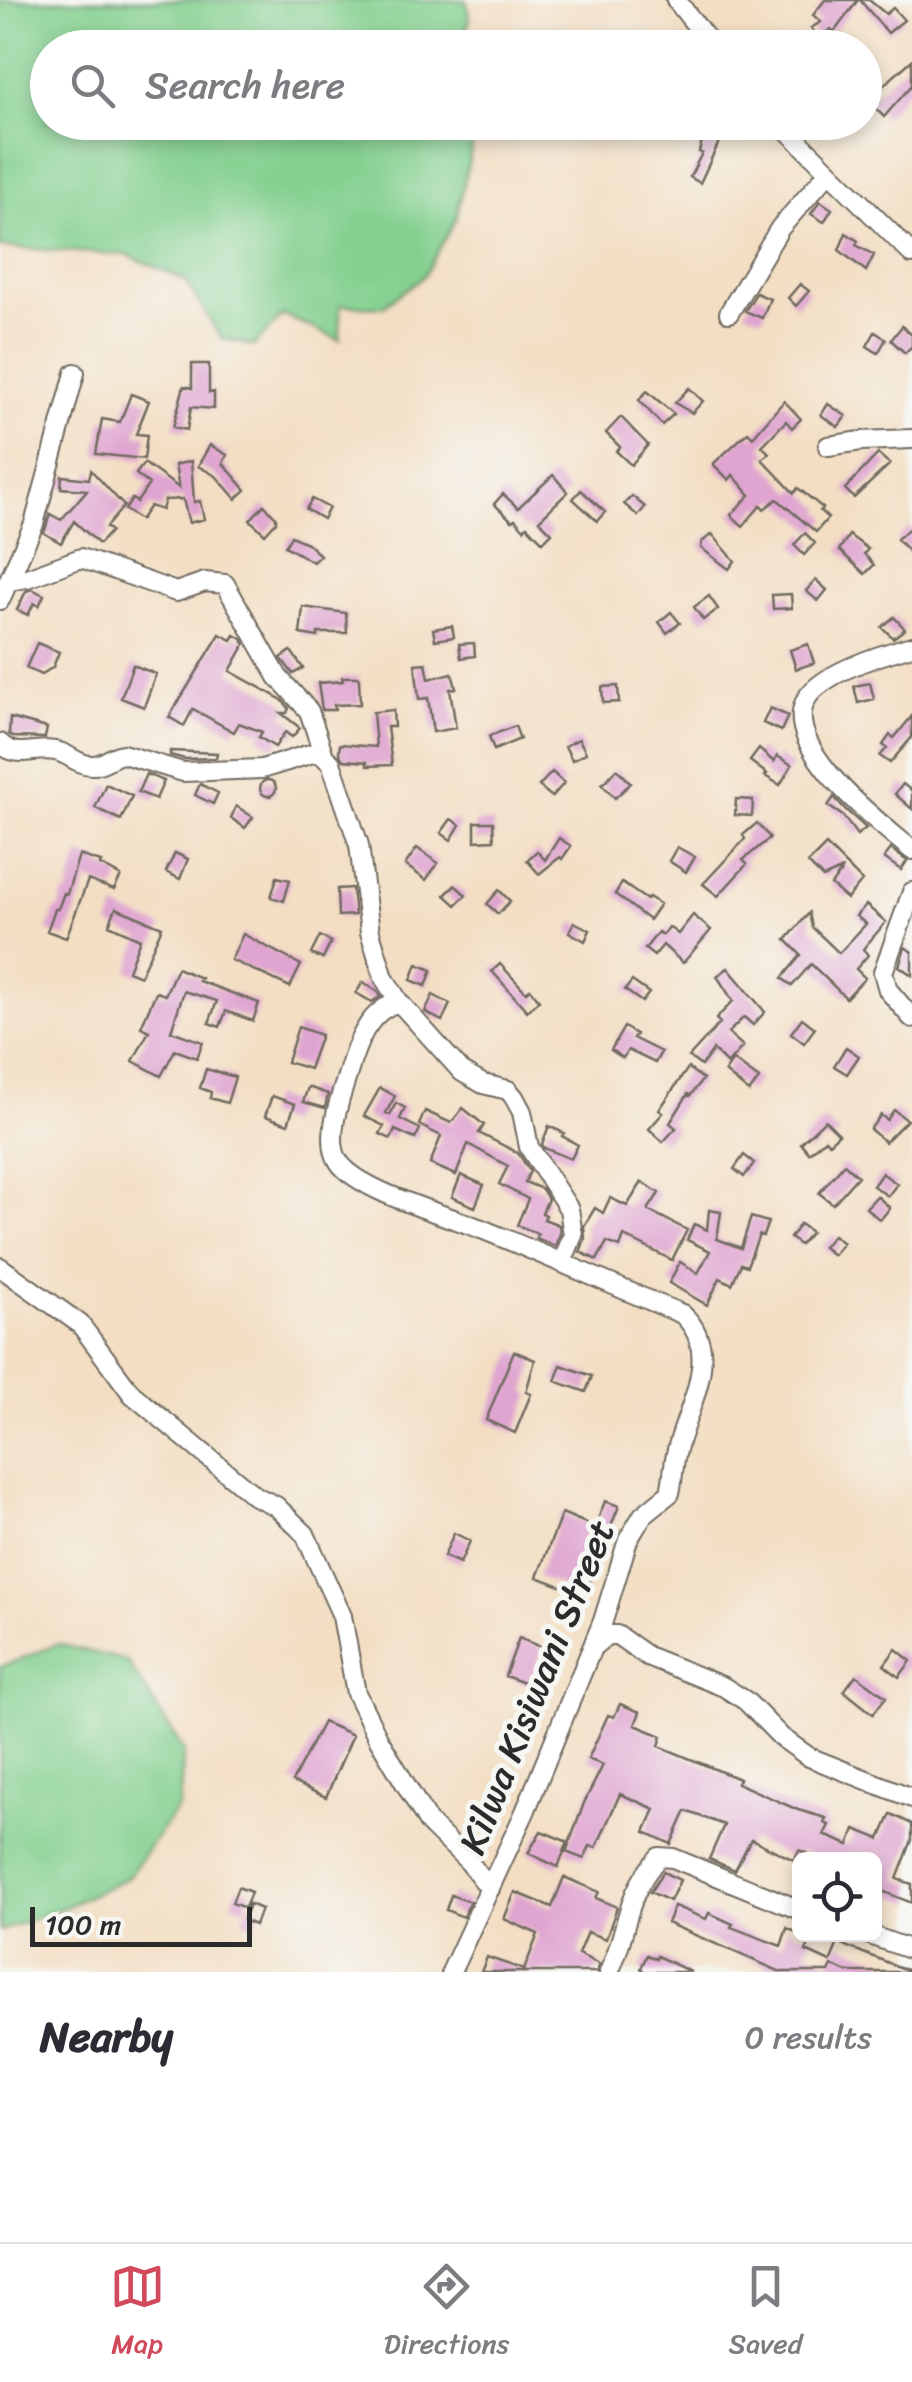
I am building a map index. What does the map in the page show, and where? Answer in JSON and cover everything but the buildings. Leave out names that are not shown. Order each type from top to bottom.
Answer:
[{"type":"street","points":[[676,0],[700,30]]},
{"type":"street","points":[[796,140],[912,254]]},
{"type":"street","points":[[729,313],[780,228],[828,174]]},
{"type":"street","points":[[0,600],[34,524],[75,373]]},
{"type":"street","points":[[828,446],[912,439]]},
{"type":"street","points":[[8,581],[85,558],[176,592],[205,582],[225,584],[278,677],[309,711],[359,845],[374,954],[399,1002],[462,1072],[483,1084],[508,1090],[522,1112],[529,1147],[569,1209],[573,1222],[573,1235],[562,1263]]},
{"type":"street","points":[[912,646],[881,654],[824,682],[804,704],[803,718],[808,744],[820,762],[858,805],[912,850]]},
{"type":"street","points":[[0,742],[14,752],[58,752],[82,764],[97,765],[123,754],[183,772],[262,770],[313,753],[324,756]]},
{"type":"street","points":[[912,892],[883,972],[888,990],[912,1018]]},
{"type":"street","name":"Kilwa Kisiwani Street","points":[[399,1002],[381,1010],[362,1033],[334,1132],[338,1161],[390,1194],[682,1314],[691,1322],[700,1346],[697,1390],[676,1452],[670,1493],[666,1500],[650,1508],[628,1540],[614,1593],[452,1972]]},
{"type":"street","points":[[0,1267],[80,1324],[132,1394],[255,1496],[276,1506],[304,1534],[342,1616],[356,1693],[378,1738],[428,1822],[490,1889]]},
{"type":"street","points":[[612,1634],[614,1593]]},
{"type":"street","points":[[591,1648],[612,1634]]},
{"type":"street","points":[[612,1634],[625,1638],[647,1656],[724,1687],[746,1701],[781,1737],[809,1757],[912,1798]]},
{"type":"street","points":[[608,1972],[634,1892],[659,1858],[673,1858],[792,1907]]},
{"type":"street","points":[[882,1939],[912,1950]]},
{"type":"green space","points":[[0,0],[466,0],[470,20],[466,30],[30,30],[30,140],[473,140],[456,219],[424,276],[382,307],[340,305],[340,340],[283,315],[253,346],[221,338],[185,280],[128,255],[0,247]]},
{"type":"green space","points":[[58,1644],[127,1661],[184,1751],[179,1806],[128,1877],[65,1907],[0,1931],[0,1667]]}]
